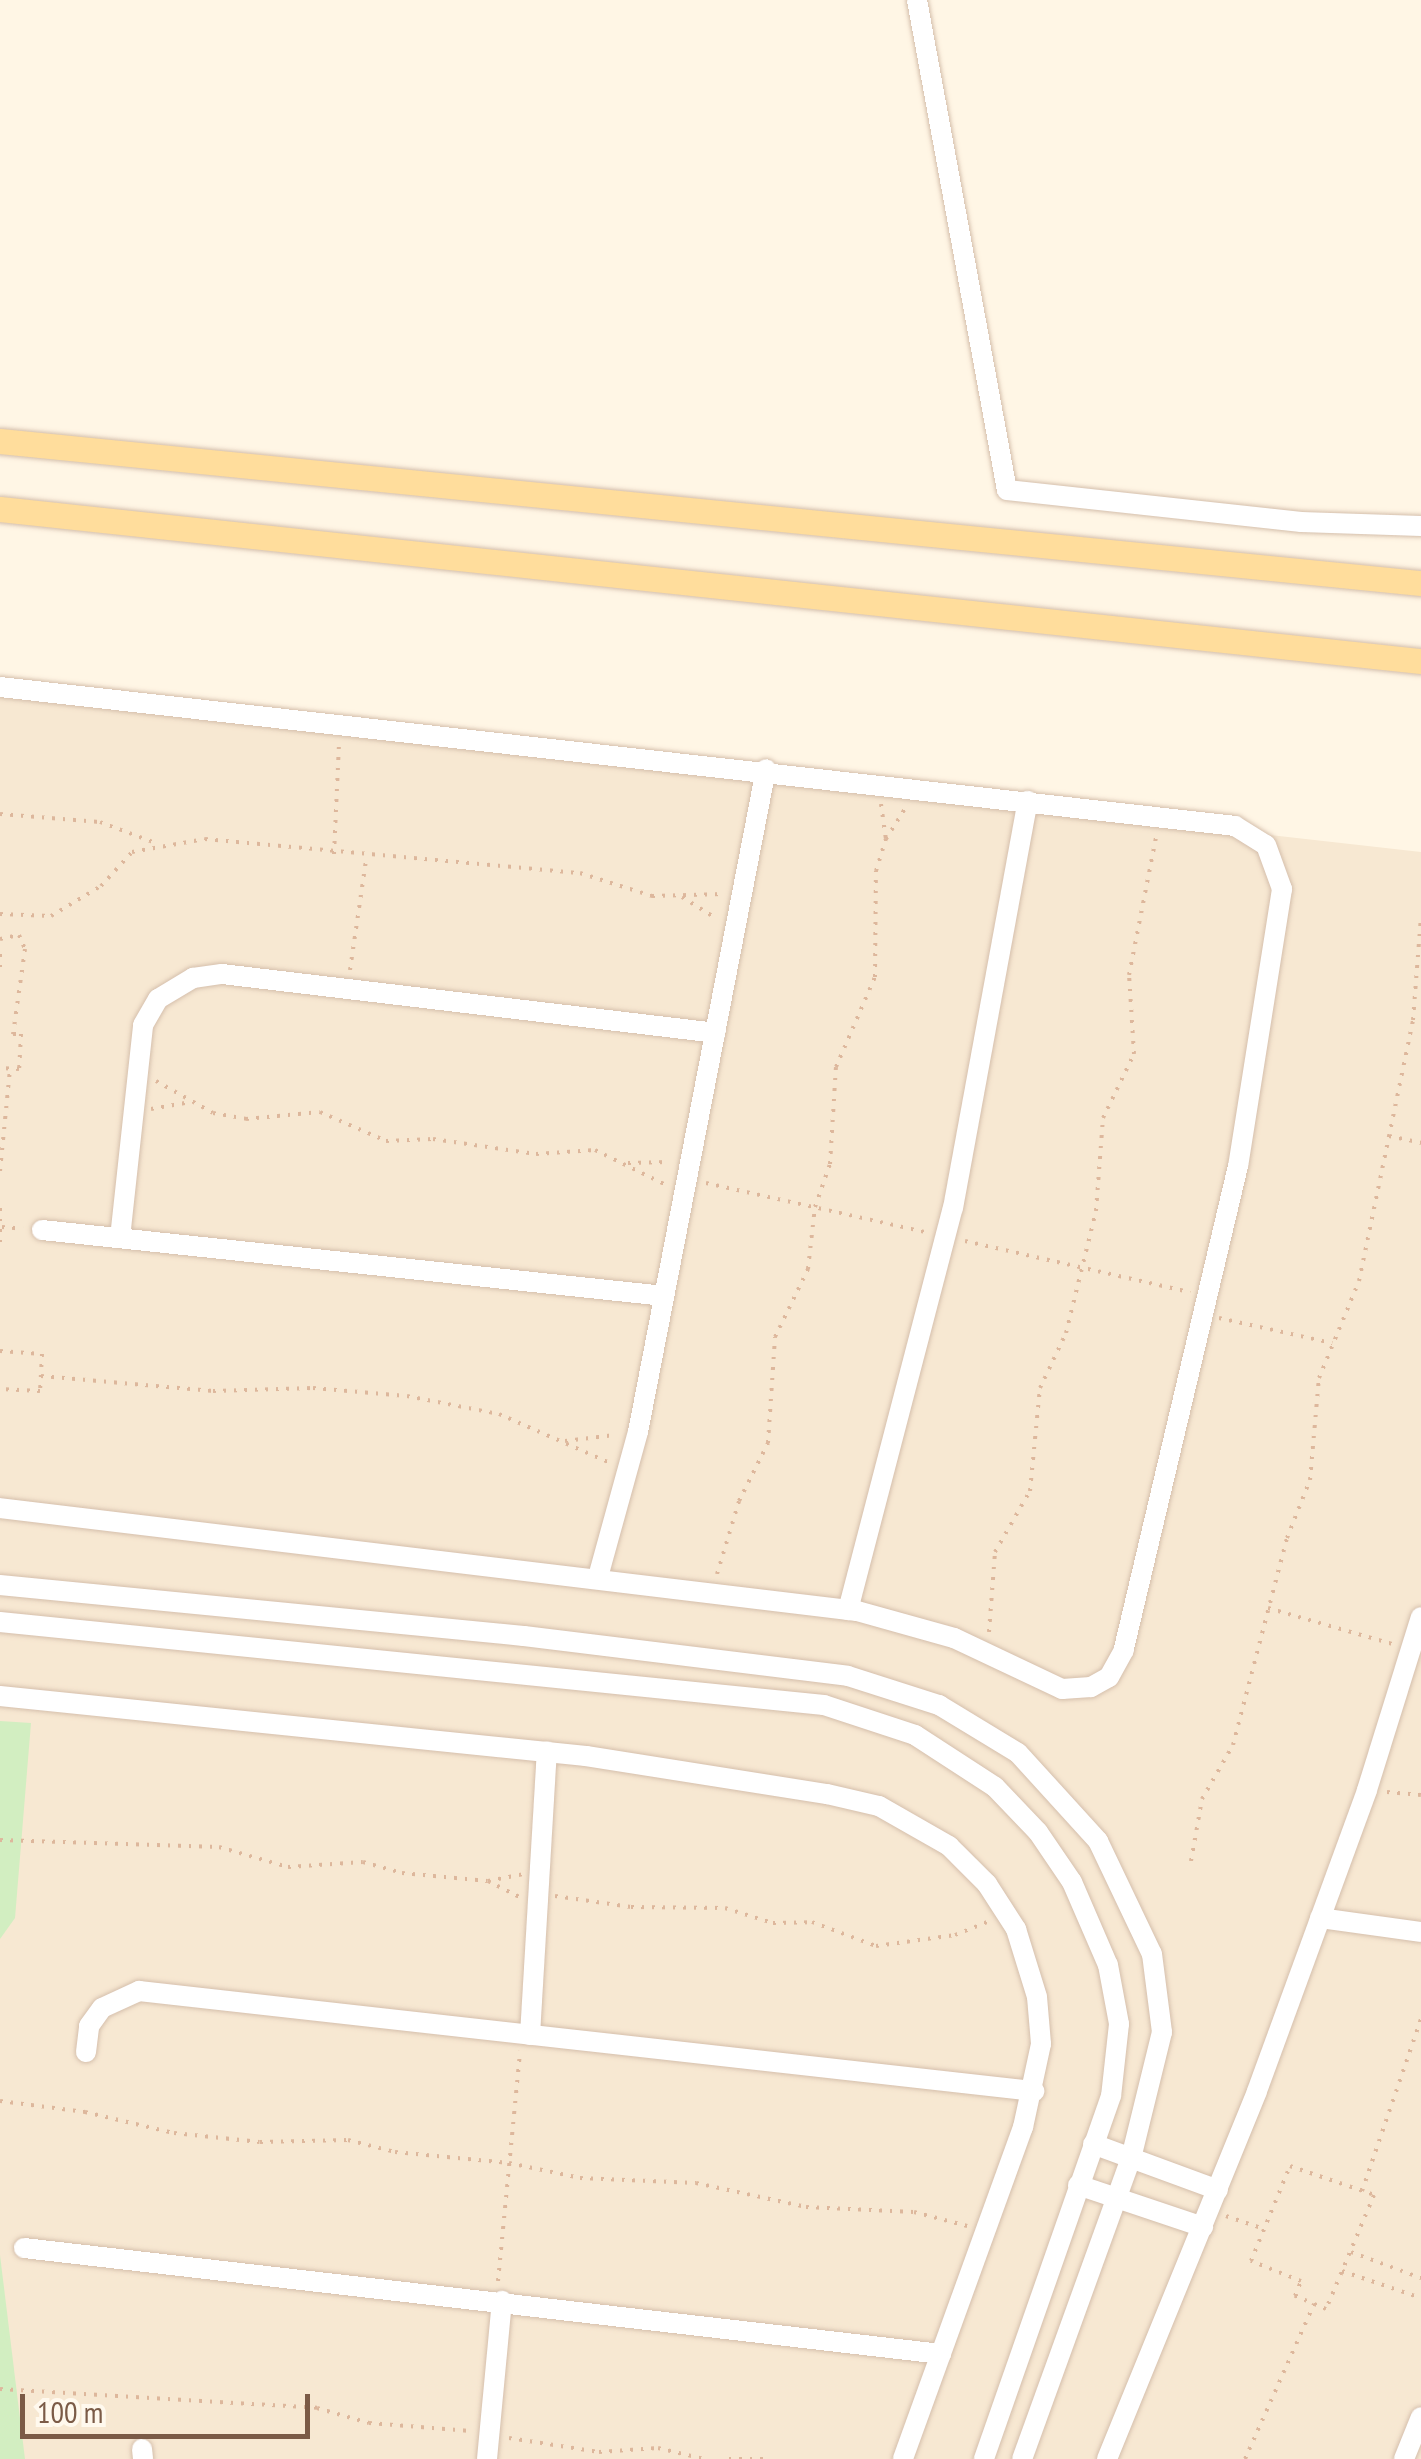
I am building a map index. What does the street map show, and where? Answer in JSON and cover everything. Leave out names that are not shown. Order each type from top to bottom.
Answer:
[{"type":"main road","points":[[0,442],[1421,583]]},
{"type":"main road","points":[[0,509],[1421,660]]},
{"type":"street","points":[[917,0],[1007,490],[1302,522],[1421,526]]},
{"type":"street","points":[[0,686],[340,721],[1159,816],[1246,830],[1266,844],[1282,877],[1238,1166],[1116,1668],[1092,1687],[1062,1690],[988,1652],[848,1610],[0,1508]]},
{"type":"street","points":[[598,1577],[638,1432],[766,770]]},
{"type":"street","points":[[848,1610],[953,1208],[1028,800]]},
{"type":"street","points":[[120,1238],[136,1066],[150,1011],[170,990],[193,978],[222,974],[715,1032]]},
{"type":"street","points":[[42,1230],[665,1296]]},
{"type":"street","points":[[0,1585],[524,1636],[829,1674],[939,1704],[995,1736],[1059,1791],[1098,1842],[1143,1929],[1158,1980],[1162,2032],[1130,2158],[1022,2459]]},
{"type":"street","points":[[1107,2459],[1218,2190],[1320,1918],[1416,1650],[1421,1617]]},
{"type":"street","points":[[0,1622],[824,1705],[915,1735],[970,1768],[1018,1809],[1086,1908],[1108,1965],[1119,2024],[1111,2096],[984,2459]]},
{"type":"street","points":[[0,1696],[547,1752],[880,1806],[949,1846],[1008,1914],[1038,1996],[1034,2091],[903,2459]]},
{"type":"street","points":[[526,2034],[547,1752]]},
{"type":"street","points":[[1320,1918],[1421,1932]]},
{"type":"street","points":[[86,2052],[89,2026],[102,2008],[140,1992],[1034,2091]]},
{"type":"street","points":[[1093,2144],[1218,2190]]},
{"type":"street","points":[[1078,2184],[1116,2198],[1206,2219]]},
{"type":"street","points":[[24,2248],[941,2354]]},
{"type":"street","points":[[487,2459],[499,2300]]},
{"type":"street","points":[[1404,2459],[1421,2416]]},
{"type":"path","points":[[334,854],[340,721]]},
{"type":"path","points":[[712,1592],[738,1501],[768,1443],[775,1337],[808,1269],[814,1207],[830,1164],[836,1066],[875,977],[874,894],[886,839],[879,783]]},
{"type":"path","points":[[886,839],[919,788]]},
{"type":"path","points":[[0,814],[100,822],[158,843]]},
{"type":"path","points":[[988,1652],[995,1552],[1030,1491],[1040,1388],[1066,1333],[1096,1211],[1103,1118],[1134,1054],[1129,975],[1159,816]]},
{"type":"path","points":[[0,914],[15,917],[65,909],[101,886],[132,852],[158,843],[234,840],[366,858],[580,874],[652,896],[742,892]]},
{"type":"path","points":[[347,989],[366,858]]},
{"type":"path","points":[[682,896],[735,930]]},
{"type":"path","points":[[1191,1861],[1202,1799],[1234,1745],[1268,1608],[1310,1480],[1315,1402],[1332,1343],[1359,1281],[1413,1020],[1421,915]]},
{"type":"path","points":[[0,1068],[20,1070],[21,1034],[13,1034],[25,949],[14,933],[15,917]]},
{"type":"path","points":[[0,939],[14,933]]},
{"type":"path","points":[[0,954],[0,967]]},
{"type":"path","points":[[136,1066],[187,1103],[246,1118],[320,1112],[386,1142],[433,1138],[536,1154],[595,1150],[628,1163],[684,1196]]},
{"type":"path","points":[[0,1171],[10,1069]]},
{"type":"path","points":[[132,1112],[187,1103]]},
{"type":"path","points":[[1389,1136],[1421,1143]]},
{"type":"path","points":[[628,1163],[690,1161]]},
{"type":"path","points":[[0,1208],[0,1243]]},
{"type":"path","points":[[1203,1314],[1332,1343]]},
{"type":"path","points":[[0,1351],[42,1354],[40,1391],[0,1390]]},
{"type":"path","points":[[41,1376],[213,1391],[313,1388],[407,1396],[499,1414],[628,1471]]},
{"type":"path","points":[[560,1441],[638,1432]]},
{"type":"path","points":[[1268,1608],[1416,1650]]},
{"type":"path","points":[[1367,1790],[1421,1794]]},
{"type":"path","points":[[0,1840],[219,1847],[288,1867],[362,1862],[402,1873],[488,1881],[538,1900],[724,1908],[773,1923],[812,1922],[876,1946],[955,1934],[1008,1914]]},
{"type":"path","points":[[488,1881],[540,1871]]},
{"type":"path","points":[[1362,2191],[1421,2019]]},
{"type":"path","points":[[499,2300],[509,2163],[526,2034]]},
{"type":"path","points":[[0,2102],[216,2139],[348,2140],[395,2152],[509,2163],[580,2178],[696,2182],[806,2207],[914,2212],[986,2230]]},
{"type":"path","points":[[1290,2166],[1374,2195],[1326,2309],[1295,2296],[1301,2281],[1251,2261],[1264,2230],[1290,2166]]},
{"type":"path","points":[[1206,2219],[1264,2230]]},
{"type":"path","points":[[1350,2252],[1421,2278]]},
{"type":"path","points":[[1342,2270],[1421,2298]]},
{"type":"path","points":[[1245,2459],[1314,2304]]},
{"type":"path","points":[[0,2389],[318,2408],[369,2423],[490,2432],[599,2452],[658,2448],[704,2459]]},
{"type":"path","points":[[729,2459],[764,2459]]},
{"type":"shaded area","points":[[0,692],[1421,852],[1421,2459],[0,2459]]},
{"type":"green space","points":[[0,1721],[31,1723],[15,1918],[0,1939]]},
{"type":"green space","points":[[0,2255],[25,2459],[0,2459]]}]
